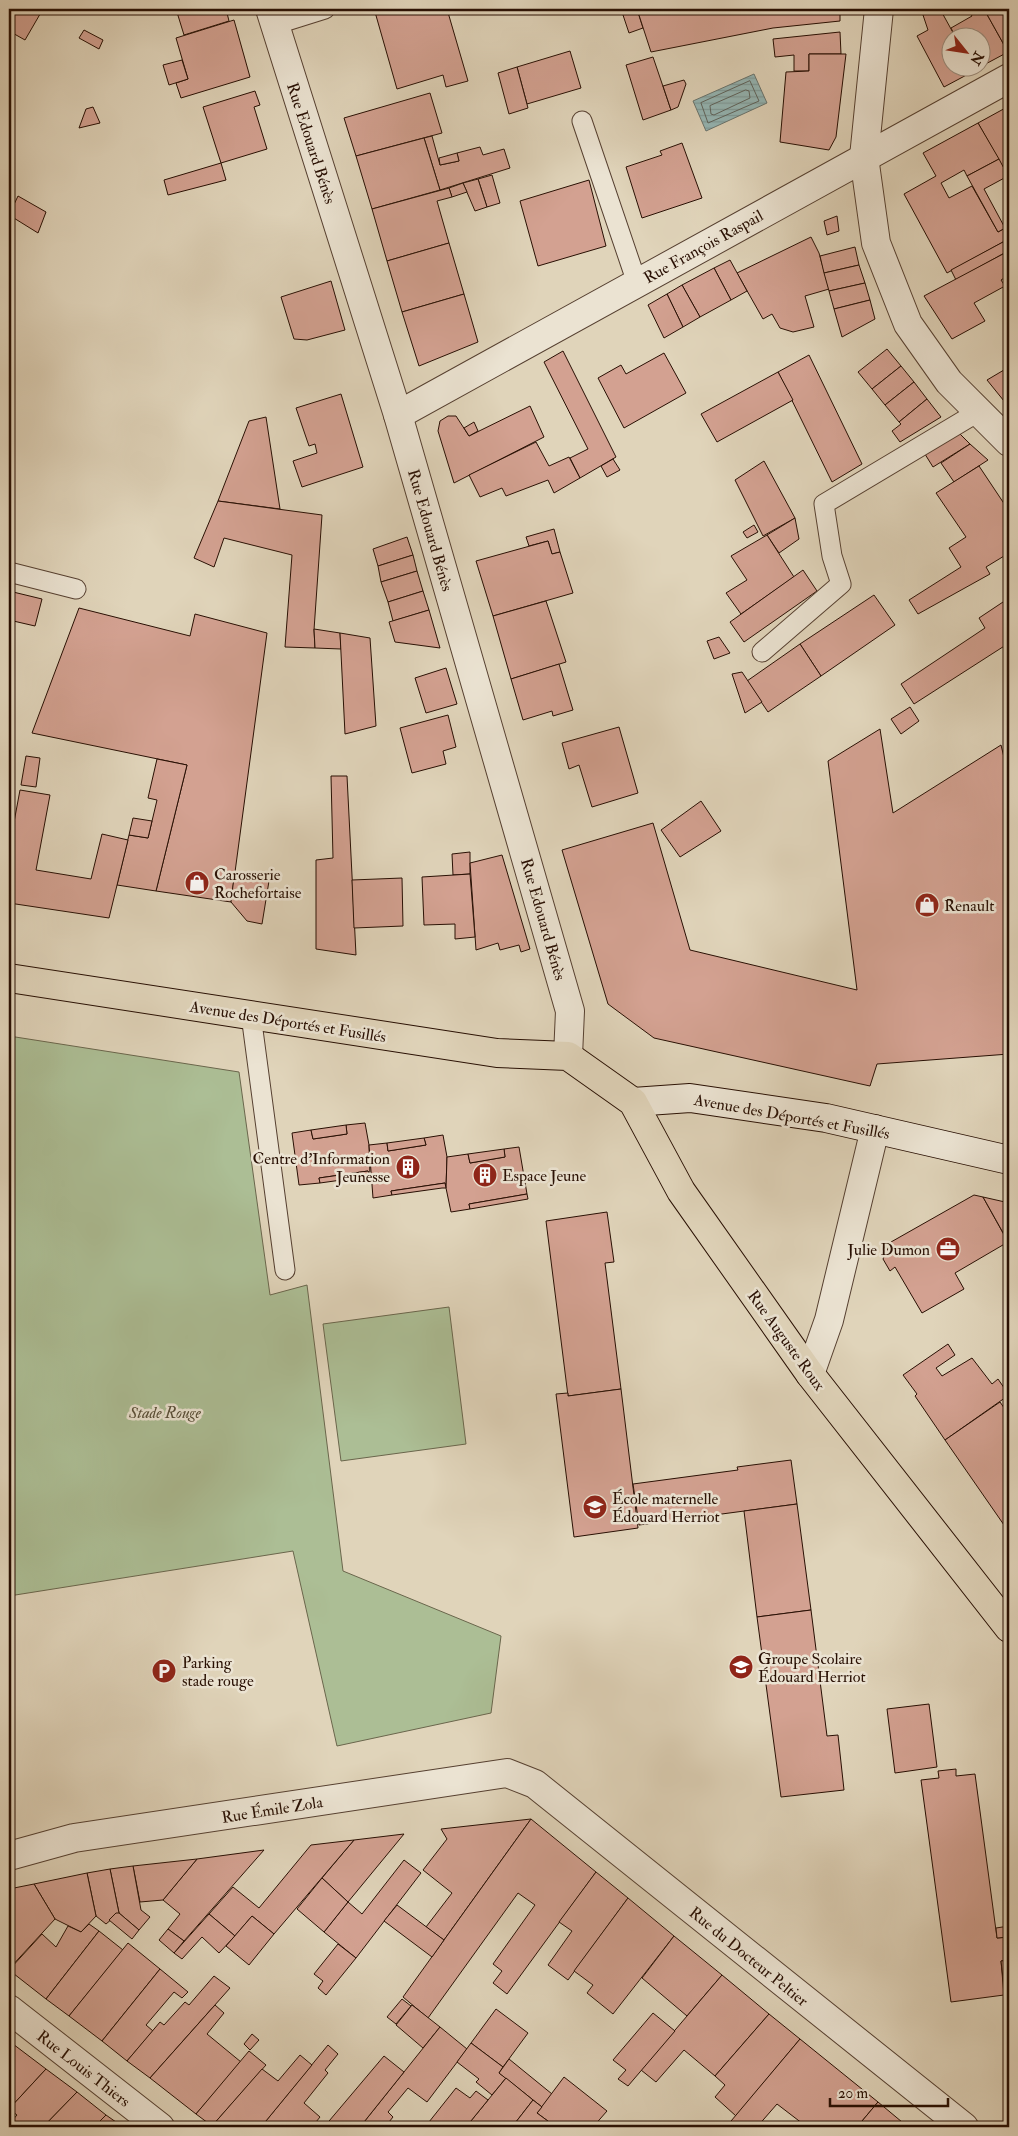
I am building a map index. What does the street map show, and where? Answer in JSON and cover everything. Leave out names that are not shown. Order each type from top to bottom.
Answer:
[{"type":"main road","name":"Avenue des Déportés et Fusillés","points":[[9,978],[497,1053],[568,1056]]},
{"type":"main road","name":"Rue Auguste Roux","points":[[568,1056],[633,1102],[681,1191],[810,1374],[1009,1628]]},
{"type":"street","points":[[879,9],[864,157],[876,243],[908,324],[949,382],[978,412],[1006,434]]},
{"type":"street","name":"Rue Edouard Bénès","points":[[272,17],[398,415],[570,1011],[568,1056]]},
{"type":"street","name":"Rue François Raspail","points":[[398,415],[1009,78]]},
{"type":"street","name":"Avenue des Déportés et Fusillés","points":[[633,1102],[690,1098],[826,1118],[1009,1160]]},
{"type":"street","points":[[810,1374],[829,1320],[875,1129]]},
{"type":"street","name":"Rue Émile Zola","points":[[9,1856],[74,1838],[507,1774],[534,1784]]},
{"type":"street","name":"Rue du Docteur Peltier","points":[[534,1784],[964,2127]]},
{"type":"street","name":"Rue Louis Thiers","points":[[9,2009],[160,2127]]},
{"type":"lane","points":[[272,17],[325,9]]},
{"type":"lane","points":[[582,121],[637,283]]},
{"type":"lane","points":[[762,652],[841,584],[832,556],[824,504],[978,412]]},
{"type":"lane","points":[[9,572],[76,589]]},
{"type":"lane","points":[[251,1015],[285,1270]]},
{"type":"green space","name":"Stade Rouge","points":[[9,1036],[239,1072],[270,1295],[307,1285],[343,1571],[501,1636],[491,1713],[337,1746],[293,1551],[9,1596]]},
{"type":"green space","points":[[449,1307],[466,1444],[341,1461],[323,1324]]},
{"type":"water","points":[[754,74],[767,103],[706,131],[693,101]]},
{"type":"building","points":[[9,9],[43,9],[25,40],[9,31]]},
{"type":"building","points":[[176,9],[226,9],[229,21],[184,35]]},
{"type":"building","points":[[385,9],[447,9],[468,81],[446,87],[443,75],[397,89],[375,12]]},
{"type":"building","points":[[621,9],[637,9],[643,28],[629,33]]},
{"type":"building","points":[[637,9],[840,9],[840,21],[773,28],[651,52]]},
{"type":"building","points":[[921,9],[940,9],[950,28],[940,28],[940,78],[961,78],[944,87],[917,36],[928,30]]},
{"type":"building","points":[[968,9],[984,9],[1008,52],[990,62],[990,28],[951,28],[972,16]]},
{"type":"building","points":[[984,9],[1009,9],[1008,52]]},
{"type":"building","points":[[234,20],[250,77],[181,98],[176,83],[188,79],[176,38]]},
{"type":"building","points":[[84,30],[103,40],[99,49],[79,38]]},
{"type":"building","points":[[840,32],[841,54],[809,54],[809,71],[794,71],[794,55],[775,57],[773,39]]},
{"type":"building","points":[[570,51],[581,88],[527,104],[517,67]]},
{"type":"building","points":[[809,54],[846,54],[836,137],[829,150],[780,142],[786,72],[809,71]]},
{"type":"building","points":[[653,57],[671,110],[643,120],[626,65]]},
{"type":"building","points":[[182,60],[188,79],[169,85],[163,65]]},
{"type":"building","points":[[517,67],[528,108],[509,114],[498,73]]},
{"type":"building","points":[[684,80],[686,84],[678,107],[671,110],[663,86]]},
{"type":"building","points":[[255,91],[260,105],[254,107],[267,149],[221,163],[203,107]]},
{"type":"building","points":[[430,93],[442,133],[356,156],[344,118]]},
{"type":"building","points":[[1009,106],[1009,178],[978,123]]},
{"type":"building","points":[[93,107],[100,123],[79,128],[86,109]]},
{"type":"building","points":[[978,123],[999,159],[967,176],[964,170],[941,183],[949,198],[972,186],[998,232],[1009,226],[1009,251],[1003,242],[947,273],[904,194],[936,176],[923,153]]},
{"type":"building","points":[[432,136],[440,165],[459,161],[457,153],[480,147],[483,155],[504,149],[510,168],[440,190],[424,138]]},
{"type":"building","points":[[424,138],[440,190],[372,209],[356,156]]},
{"type":"building","points":[[682,143],[702,198],[642,218],[626,167],[662,155],[660,151]]},
{"type":"building","points":[[457,153],[459,161],[440,165],[439,158]]},
{"type":"building","points":[[999,159],[1008,176],[984,189],[1005,228],[998,232],[967,176]]},
{"type":"building","points":[[221,163],[226,180],[168,195],[164,180]]},
{"type":"building","points":[[492,175],[500,203],[487,207],[478,179]]},
{"type":"building","points":[[478,179],[487,207],[475,211],[463,183]]},
{"type":"building","points":[[589,180],[606,246],[538,266],[520,201]]},
{"type":"building","points":[[463,183],[467,192],[452,197],[449,188]]},
{"type":"building","points":[[449,188],[452,197],[437,201],[449,243],[387,261],[372,209]]},
{"type":"building","points":[[18,196],[46,212],[38,233],[9,215]]},
{"type":"building","points":[[837,216],[839,231],[827,235],[824,221]]},
{"type":"building","points":[[811,237],[819,253],[829,289],[805,296],[814,327],[793,332],[780,328],[772,314],[763,319],[737,273]]},
{"type":"building","points":[[1003,242],[1008,251],[956,280],[951,270]]},
{"type":"building","points":[[449,243],[464,294],[402,312],[387,261]]},
{"type":"building","points":[[855,247],[859,265],[824,273],[820,256]]},
{"type":"building","points":[[1003,254],[1009,265],[1009,275],[1001,280],[1005,286],[974,303],[985,321],[952,339],[924,296]]},
{"type":"building","points":[[730,260],[747,291],[731,300],[714,268]]},
{"type":"building","points":[[859,265],[865,283],[829,291],[824,273]]},
{"type":"building","points":[[714,268],[731,300],[700,317],[682,285]]},
{"type":"building","points":[[331,281],[345,330],[307,340],[294,339],[281,297]]},
{"type":"building","points":[[865,283],[870,300],[834,309],[829,291]]},
{"type":"building","points":[[682,285],[700,317],[683,327],[667,294]]},
{"type":"building","points":[[464,294],[478,342],[419,366],[402,312]]},
{"type":"building","points":[[667,294],[683,327],[664,338],[648,305]]},
{"type":"building","points":[[870,300],[875,319],[842,337],[834,309]]},
{"type":"building","points":[[887,349],[901,366],[872,389],[858,372]]},
{"type":"building","points":[[563,351],[616,457],[580,478],[570,458],[588,449],[544,362]]},
{"type":"building","points":[[664,353],[686,393],[624,428],[598,378],[621,365],[626,374]]},
{"type":"building","points":[[809,355],[862,464],[832,482],[778,372]]},
{"type":"building","points":[[901,366],[914,382],[885,405],[872,389]]},
{"type":"building","points":[[1009,367],[1009,398],[1004,401],[987,380]]},
{"type":"building","points":[[778,372],[793,400],[717,442],[701,414]]},
{"type":"building","points":[[914,382],[927,399],[899,422],[885,405]]},
{"type":"building","points":[[341,394],[363,467],[302,487],[293,461],[317,453],[315,444],[309,446],[296,408]]},
{"type":"building","points":[[927,399],[941,417],[900,442],[892,431],[901,424],[899,422]]},
{"type":"building","points":[[530,406],[544,437],[454,483],[438,431],[440,421],[448,416],[456,416],[469,436]]},
{"type":"building","points":[[266,417],[280,509],[218,501],[249,421]]},
{"type":"building","points":[[474,422],[478,431],[469,436],[464,428]]},
{"type":"building","points":[[957,431],[970,444],[933,467],[923,451]]},
{"type":"building","points":[[536,442],[549,466],[569,457],[580,478],[554,493],[548,480],[506,496],[502,488],[480,497],[469,475]]},
{"type":"building","points":[[970,444],[988,460],[954,482],[941,463]]},
{"type":"building","points":[[613,459],[620,470],[607,477],[601,466]]},
{"type":"building","points":[[764,461],[795,518],[763,536],[735,480]]},
{"type":"building","points":[[979,466],[1009,511],[1009,553],[986,567],[990,574],[918,614],[909,600],[961,567],[949,548],[966,537],[936,493]]},
{"type":"building","points":[[218,501],[322,515],[314,630],[315,648],[285,647],[292,555],[224,538],[214,567],[194,558]]},
{"type":"building","points":[[795,518],[799,539],[779,553],[767,535]]},
{"type":"building","points":[[754,525],[758,532],[747,538],[743,532]]},
{"type":"building","points":[[554,529],[560,552],[552,554],[548,541],[529,546],[526,537]]},
{"type":"building","points":[[767,535],[794,577],[741,614],[726,593],[747,580],[731,556]]},
{"type":"building","points":[[407,537],[413,555],[378,566],[373,549]]},
{"type":"building","points":[[548,541],[552,554],[560,552],[573,593],[493,616],[476,561]]},
{"type":"building","points":[[413,555],[417,571],[381,582],[378,566]]},
{"type":"building","points":[[803,570],[817,591],[744,642],[730,622]]},
{"type":"building","points":[[417,571],[423,591],[388,602],[381,582]]},
{"type":"building","points":[[9,591],[42,599],[35,626],[9,620]]},
{"type":"building","points":[[423,591],[429,610],[393,621],[388,602]]},
{"type":"building","points":[[874,595],[895,625],[821,676],[800,644]]},
{"type":"building","points":[[1009,598],[1009,643],[914,704],[901,684],[985,628],[979,618]]},
{"type":"building","points":[[546,601],[566,662],[511,679],[493,616]]},
{"type":"building","points":[[79,608],[190,636],[195,614],[267,633],[231,902],[156,891],[187,765],[32,733]]},
{"type":"building","points":[[429,610],[440,648],[395,642],[389,622]]},
{"type":"building","points":[[314,629],[340,633],[341,649],[315,648]]},
{"type":"building","points":[[340,633],[370,638],[376,726],[345,734]]},
{"type":"building","points":[[719,637],[730,653],[714,659],[707,641]]},
{"type":"building","points":[[800,644],[821,676],[768,712],[747,681]]},
{"type":"building","points":[[559,664],[573,710],[553,716],[552,711],[523,720],[511,679]]},
{"type":"building","points":[[446,668],[457,704],[426,713],[415,678]]},
{"type":"building","points":[[742,672],[762,702],[745,713],[732,674]]},
{"type":"building","points":[[910,707],[919,721],[901,734],[891,719]]},
{"type":"building","points":[[448,715],[456,747],[443,751],[446,764],[412,773],[400,728]]},
{"type":"building","points":[[619,727],[638,793],[592,807],[579,765],[569,769],[562,743]]},
{"type":"building","name":"Renault","points":[[880,729],[893,813],[1001,745],[1009,778],[1009,1054],[877,1064],[870,1086],[654,1038],[608,1004],[562,850],[653,823],[690,950],[857,990],[828,761]]},
{"type":"building","points":[[26,756],[40,758],[36,787],[21,785]]},
{"type":"building","points":[[157,759],[187,765],[156,891],[117,885],[129,835],[148,838],[157,800],[148,798]]},
{"type":"building","points":[[331,776],[347,776],[356,955],[316,949],[316,860],[333,858]]},
{"type":"building","points":[[20,790],[50,795],[36,870],[91,879],[102,834],[128,840],[109,918],[9,903],[9,849]]},
{"type":"building","points":[[701,801],[721,831],[680,857],[661,830]]},
{"type":"building","points":[[133,818],[152,821],[148,838],[129,835]]},
{"type":"building","points":[[470,852],[470,874],[453,875],[452,854]]},
{"type":"building","points":[[502,855],[530,949],[521,952],[519,945],[500,950],[498,943],[476,950],[470,863]]},
{"type":"building","points":[[470,874],[475,937],[455,939],[455,924],[424,925],[422,877]]},
{"type":"building","points":[[234,877],[269,881],[262,924],[247,921],[231,902]]},
{"type":"building","points":[[402,878],[403,926],[354,928],[352,880]]},
{"type":"building","points":[[365,1123],[369,1145],[370,1176],[368,1171],[319,1178],[320,1183],[299,1185],[292,1133],[311,1130],[313,1139],[347,1134],[346,1125]]},
{"type":"building","points":[[346,1125],[347,1134],[313,1139],[311,1130]]},
{"type":"building","name":"Centre d'Information Jeunesse","points":[[443,1135],[447,1157],[446,1188],[445,1183],[391,1191],[392,1195],[373,1198],[369,1145],[387,1143],[388,1151],[426,1145],[424,1138]]},
{"type":"building","points":[[424,1138],[426,1145],[388,1151],[387,1143]]},
{"type":"building","name":"Espace Jeune","points":[[519,1147],[527,1194],[469,1204],[470,1209],[451,1212],[446,1188],[447,1157],[468,1154],[470,1163],[505,1157],[504,1149]]},
{"type":"building","points":[[504,1149],[505,1157],[470,1163],[468,1154]]},
{"type":"building","points":[[368,1171],[370,1176],[320,1183],[319,1178]]},
{"type":"building","points":[[445,1183],[446,1188],[392,1195],[391,1191]]},
{"type":"building","points":[[527,1194],[528,1199],[470,1209],[469,1204]]},
{"type":"building","points":[[974,1195],[983,1197],[1008,1242],[955,1273],[964,1289],[922,1313],[895,1267],[890,1271],[883,1259],[891,1242]]},
{"type":"building","points":[[983,1197],[1005,1202],[1009,1210],[1009,1236],[1006,1238]]},
{"type":"building","points":[[607,1212],[614,1262],[605,1263],[621,1389],[568,1396],[546,1221]]},
{"type":"building","points":[[948,1344],[955,1355],[936,1368],[942,1376],[972,1358],[992,1384],[998,1379],[1009,1395],[945,1440],[903,1375]]},
{"type":"building","points":[[621,1389],[638,1528],[574,1537],[556,1394],[568,1393],[568,1396]]},
{"type":"building","points":[[1000,1402],[1009,1415],[1009,1521],[1004,1525],[945,1440]]},
{"type":"building","points":[[791,1460],[797,1504],[639,1525],[633,1484],[738,1470],[737,1467]]},
{"type":"building","points":[[797,1504],[811,1610],[757,1617],[744,1511]]},
{"type":"building","points":[[811,1610],[827,1736],[838,1735],[844,1790],[781,1797],[757,1617]]},
{"type":"building","points":[[929,1704],[937,1767],[895,1773],[887,1709]]},
{"type":"building","points":[[956,1769],[956,1776],[975,1774],[997,1938],[1009,1937],[1009,1960],[1001,1961],[1004,1995],[951,2002],[921,1780],[939,1778],[938,1771]]},
{"type":"building","points":[[531,1819],[444,1940],[426,1927],[452,1893],[423,1870],[447,1839],[441,1829]]},
{"type":"building","points":[[531,1819],[596,1872],[507,1994],[493,1983],[502,1971],[493,1964],[535,1905],[518,1893],[428,2018],[403,1997]]},
{"type":"building","points":[[404,1834],[348,1902],[322,1878],[354,1840]]},
{"type":"building","points":[[354,1840],[274,1934],[252,1916],[235,1936],[209,1914],[233,1887],[259,1908],[311,1845]]},
{"type":"building","points":[[264,1850],[184,1941],[168,1929],[180,1914],[163,1900],[197,1859]]},
{"type":"building","points":[[197,1859],[163,1900],[140,1902],[133,1866]]},
{"type":"building","points":[[404,1860],[421,1873],[356,1958],[324,1932],[348,1902],[362,1914]]},
{"type":"building","points":[[133,1866],[141,1910],[150,1917],[139,1930],[119,1913],[110,1869]]},
{"type":"building","points":[[110,1869],[119,1913],[106,1924],[96,1916],[87,1873]]},
{"type":"building","points":[[596,1872],[628,1898],[568,1980],[548,1965],[572,1931],[559,1922]]},
{"type":"building","points":[[87,1873],[96,1916],[81,1932],[55,1919],[34,1884]]},
{"type":"building","points":[[322,1878],[348,1902],[324,1932],[297,1909]]},
{"type":"building","points":[[34,1884],[55,1919],[9,1969],[9,1889]]},
{"type":"building","points":[[628,1898],[674,1936],[613,2014],[587,1993],[593,1985],[574,1971]]},
{"type":"building","points":[[397,1905],[444,1940],[432,1957],[384,1921]]},
{"type":"building","points":[[116,1913],[119,1913],[139,1930],[132,1939],[109,1920]]},
{"type":"building","points":[[209,1914],[235,1936],[219,1953],[202,1937],[182,1959],[174,1953]]},
{"type":"building","points":[[252,1916],[274,1934],[249,1965],[226,1946]]},
{"type":"building","points":[[89,1924],[99,1931],[46,1999],[9,1970],[42,1934],[56,1947],[68,1926],[81,1932]]},
{"type":"building","points":[[1009,1926],[1009,1937],[997,1938],[996,1928]]},
{"type":"building","points":[[168,1929],[184,1941],[174,1953],[159,1940]]},
{"type":"building","points":[[99,1931],[123,1950],[69,2016],[46,1999]]},
{"type":"building","points":[[674,1936],[722,1975],[687,2016],[642,1978]]},
{"type":"building","points":[[128,1943],[160,1969],[102,2041],[69,2016]]},
{"type":"building","points":[[338,1944],[356,1958],[326,1995],[318,1988],[323,1981],[314,1974]]},
{"type":"building","points":[[1009,1960],[1009,1987],[1004,1987],[1001,1961]]},
{"type":"building","points":[[160,1969],[188,1992],[182,1998],[174,1992],[146,2025],[153,2031],[127,2061],[102,2041]]},
{"type":"building","points":[[722,1975],[769,2014],[715,2076],[684,2050],[656,2082],[641,2070]]},
{"type":"building","points":[[214,1976],[230,1988],[150,2078],[127,2061],[160,2022],[164,2025],[185,2002],[189,2005]]},
{"type":"building","points":[[402,1999],[411,2006],[396,2024],[387,2017]]},
{"type":"building","points":[[215,2005],[224,2013],[207,2034],[241,2062],[196,2114],[150,2078]]},
{"type":"building","points":[[412,2005],[440,2027],[423,2048],[396,2025]]},
{"type":"building","points":[[496,2009],[528,2033],[503,2067],[471,2043]]},
{"type":"building","points":[[653,2013],[675,2031],[628,2086],[618,2079],[626,2070],[613,2060]]},
{"type":"building","points":[[769,2014],[800,2039],[736,2116],[715,2097],[725,2085],[715,2076]]},
{"type":"building","points":[[440,2027],[467,2049],[427,2102],[408,2088],[388,2112],[393,2117],[385,2127],[360,2127]]},
{"type":"building","points":[[252,2034],[259,2040],[250,2050],[244,2044]]},
{"type":"building","points":[[800,2039],[878,2102],[857,2127],[807,2127],[777,2104],[757,2127],[726,2127]]},
{"type":"building","points":[[9,2041],[46,2069],[9,2109]]},
{"type":"building","points":[[471,2043],[503,2067],[499,2073],[506,2078],[492,2095],[476,2082],[479,2079],[457,2062]]},
{"type":"building","points":[[328,2045],[338,2054],[325,2070],[328,2073],[304,2103],[320,2117],[312,2127],[261,2127]]},
{"type":"building","points":[[249,2051],[266,2065],[212,2126],[196,2114]]},
{"type":"building","points":[[300,2055],[312,2065],[261,2127],[212,2126],[262,2069],[278,2081]]},
{"type":"building","points":[[384,2056],[404,2072],[360,2127],[324,2127]]},
{"type":"building","points":[[509,2059],[552,2094],[542,2107],[499,2073]]},
{"type":"building","points":[[46,2069],[77,2092],[43,2127],[9,2127],[9,2124],[17,2115],[9,2109]]},
{"type":"building","points":[[564,2077],[607,2111],[593,2127],[556,2127],[537,2113]]},
{"type":"building","points":[[506,2078],[533,2100],[512,2127],[466,2127]]},
{"type":"building","points":[[456,2088],[470,2098],[476,2091],[488,2100],[466,2127],[425,2127]]},
{"type":"building","points":[[77,2092],[106,2115],[94,2127],[43,2127]]},
{"type":"building","points":[[533,2100],[542,2107],[537,2113],[556,2127],[512,2127]]},
{"type":"building","points":[[878,2102],[908,2127],[857,2127]]},
{"type":"building","points":[[106,2115],[123,2127],[94,2127]]},
{"type":"place","name":"Carosserie Rochefortaise","points":[[197,883]]},
{"type":"place","name":"Renault","points":[[927,905]]},
{"type":"place","name":"Centre d'Information Jeunesse","points":[[408,1167]]},
{"type":"place","name":"Espace Jeune","points":[[485,1175]]},
{"type":"place","name":"Julie Dumon","points":[[948,1249]]},
{"type":"place","name":"École maternelle Édouard Herriot","points":[[595,1507]]},
{"type":"place","name":"Groupe Scolaire Édouard Herriot","points":[[741,1667]]},
{"type":"place","name":"Parking stade rouge","points":[[164,1671]]}]
